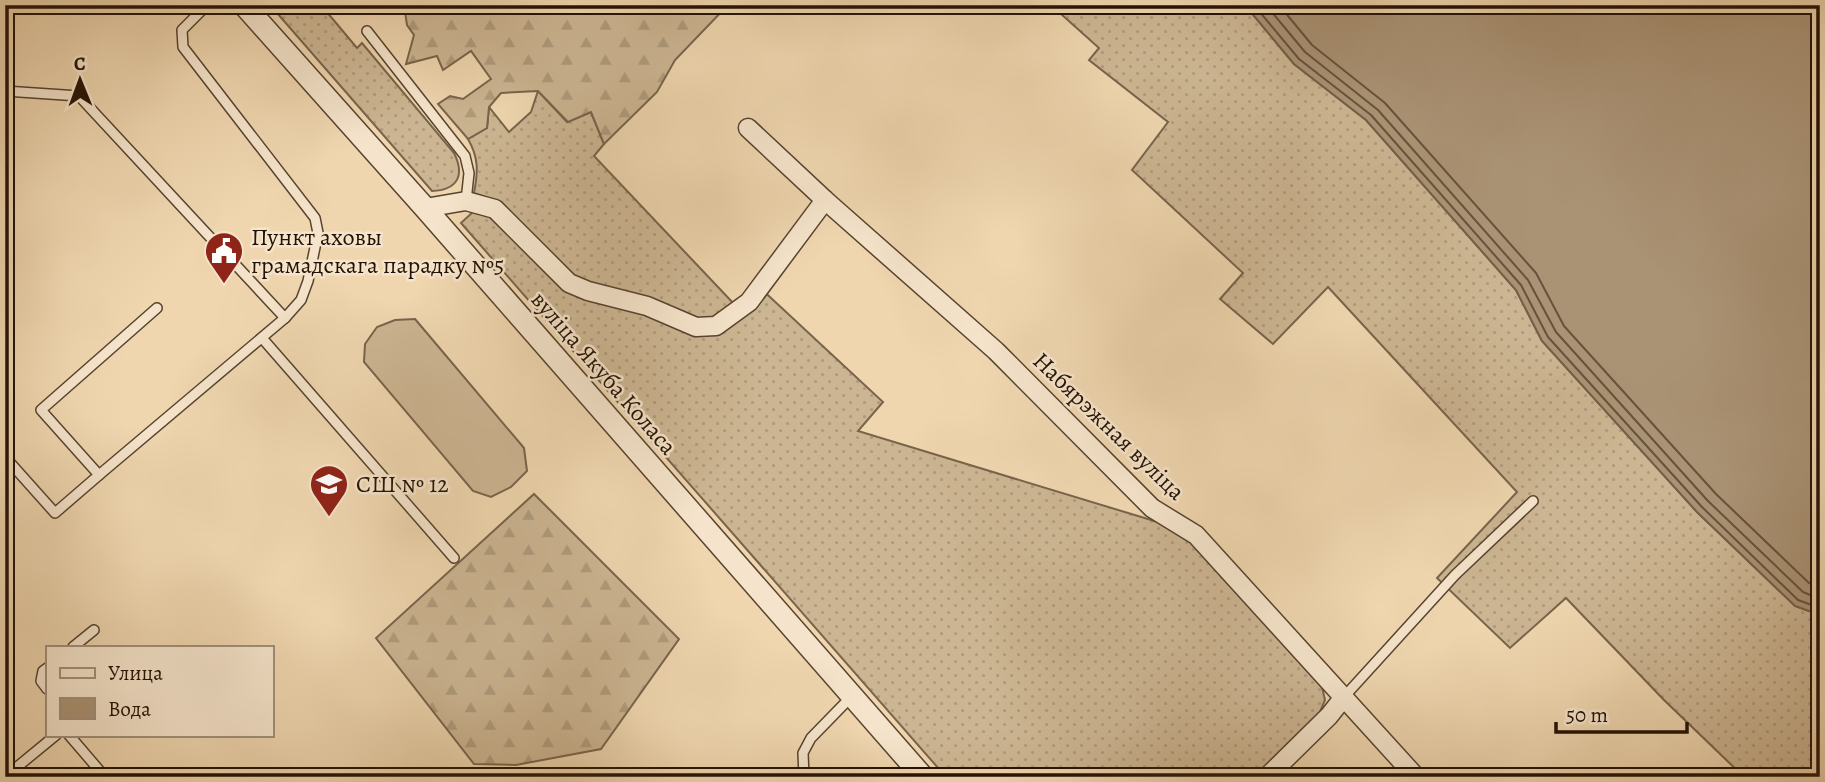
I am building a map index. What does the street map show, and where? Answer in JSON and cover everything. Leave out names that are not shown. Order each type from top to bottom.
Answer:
[{"type":"street","name":"вуліца Якуба Коласа","points":[[244,5],[923,777]]},
{"type":"street","name":"Набярэжная вуліца","points":[[748,128],[996,351],[1152,508],[1196,535],[1416,777]]},
{"type":"street","points":[[425,208],[466,201],[495,209],[569,284],[646,306],[696,327],[716,326],[749,302],[825,200]]},
{"type":"street","points":[[1267,777],[1329,716],[1344,696]]},
{"type":"lane","points":[[5,457],[55,513],[262,338],[301,300],[308,281],[318,233],[315,218],[183,47],[182,30],[207,5]]},
{"type":"lane","points":[[367,30],[465,156],[469,173],[466,201]]},
{"type":"lane","points":[[5,91],[79,96],[285,318]]},
{"type":"lane","points":[[99,475],[41,410],[157,308]]},
{"type":"lane","points":[[262,338],[454,558]]},
{"type":"lane","points":[[1344,696],[1455,575],[1533,501]]},
{"type":"lane","points":[[74,646],[94,630]]},
{"type":"lane","points":[[46,669],[41,681],[46,688]]},
{"type":"lane","points":[[804,777],[803,753],[811,738],[852,695]]},
{"type":"lane","points":[[5,766],[11,772],[55,736]]},
{"type":"lane","points":[[70,736],[105,777]]},
{"type":"green space","points":[[270,5],[321,5],[357,48],[362,43],[454,153],[459,168],[457,180],[448,188],[432,191]]},
{"type":"green space","points":[[404,5],[728,5],[675,60],[657,92],[604,144],[591,112],[568,122],[538,91],[501,93],[489,107],[487,128],[468,139],[438,104],[450,96],[463,99],[491,79],[471,51],[443,70],[437,56],[406,64],[414,35],[407,25]]},
{"type":"green space","points":[[1051,5],[1245,5],[1294,64],[1366,120],[1516,290],[1542,341],[1697,512],[1795,606],[1820,615],[1820,777],[1744,777],[1664,700],[1566,598],[1510,648],[1437,578],[1517,492],[1328,287],[1273,344],[1220,299],[1243,273],[1132,170],[1168,122],[1089,60],[1099,48]]},
{"type":"green space","points":[[538,91],[567,122],[591,112],[604,144],[594,156],[735,305],[757,285],[883,402],[858,431],[1161,523],[1199,548],[1322,687],[1325,700],[1320,712],[1254,777],[946,777],[461,223],[488,198],[474,193],[477,165],[468,139],[487,128],[489,107],[509,132],[531,112]]},
{"type":"green space","points":[[415,319],[524,448],[527,471],[511,487],[491,497],[473,491],[364,362],[365,344],[377,327],[395,320]]},
{"type":"green space","points":[[534,494],[679,639],[601,749],[516,765],[474,764],[376,638]]},
{"type":"water","points":[[1245,5],[1820,5],[1820,615],[1795,606],[1697,512],[1542,341],[1516,290],[1366,120],[1294,64]]},
{"type":"place","name":"Пункт аховы грамадскага парадку №5","points":[[224,285]]},
{"type":"place","name":"СШ № 12","points":[[329,518]]}]
